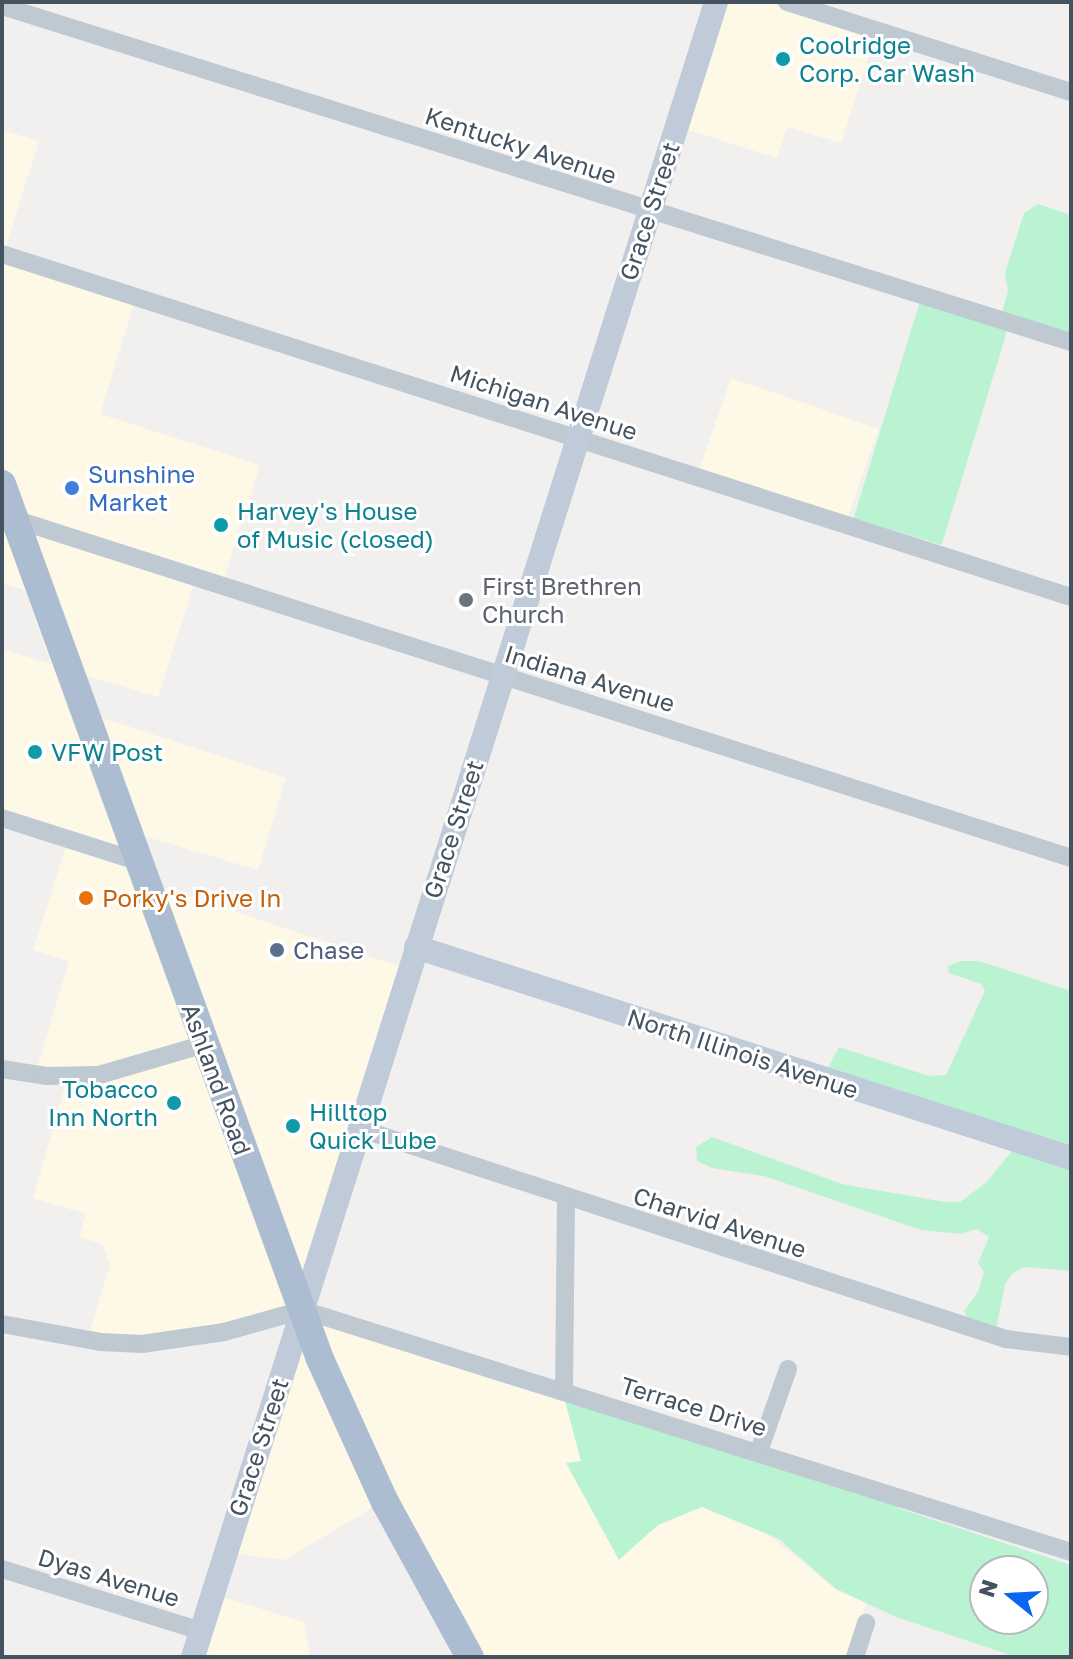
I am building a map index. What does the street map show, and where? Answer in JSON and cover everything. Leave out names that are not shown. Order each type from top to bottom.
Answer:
[{"type":"main road","name":"Ashland Road","points":[[2,484],[8,517],[303,1310],[357,1445],[470,1657]]},
{"type":"street","name":"Grace Street","points":[[193,1657],[716,2]]},
{"type":"street","points":[[787,2],[1071,92]]},
{"type":"street","name":"Kentucky Avenue","points":[[2,6],[1071,342]]},
{"type":"street","name":"Michigan Avenue","points":[[2,254],[1071,597]]},
{"type":"street","name":"Indiana Avenue","points":[[8,517],[1071,858]]},
{"type":"street","points":[[2,818],[137,861]]},
{"type":"street","name":"North Illinois Avenue","points":[[416,947],[1071,1158]]},
{"type":"street","points":[[2,1069],[47,1076],[99,1075],[205,1044]]},
{"type":"street","name":"Charvid Avenue","points":[[358,1128],[1006,1339],[1071,1347]]},
{"type":"street","points":[[564,1391],[566,1198]]},
{"type":"street","points":[[2,1324],[101,1342],[142,1344],[224,1332],[303,1310]]},
{"type":"street","name":"Terrace Drive","points":[[303,1310],[759,1451],[1071,1552]]},
{"type":"street","points":[[759,1451],[788,1369]]},
{"type":"street","name":"Dyas Avenue","points":[[2,1569],[201,1631]]},
{"type":"street","points":[[855,1657],[866,1623]]},
{"type":"shaded area","points":[[729,2],[764,2],[875,37],[841,143],[787,127],[777,158],[685,129]]},
{"type":"shaded area","points":[[2,130],[39,141],[2,259]]},
{"type":"shaded area","points":[[2,262],[134,304],[100,414],[260,465],[224,579],[198,571],[158,697],[83,675],[97,716],[286,778],[258,870],[141,835],[159,886],[399,966],[289,1312],[162,1335],[89,1334],[110,1265],[102,1244],[79,1237],[86,1214],[33,1198],[70,1069],[38,1065],[69,961],[33,950],[70,834],[2,811],[2,649],[51,664],[25,590],[2,583]]},
{"type":"shaded area","points":[[731,378],[879,429],[847,520],[700,469]]},
{"type":"shaded area","points":[[312,1322],[564,1397],[581,1461],[566,1464],[658,1525],[702,1507],[758,1527],[836,1589],[867,1600],[848,1657],[455,1657],[374,1507],[284,1560],[238,1554]]},
{"type":"shaded area","points":[[222,1597],[304,1622],[310,1657],[201,1657]]},
{"type":"green space","points":[[1038,204],[1071,215],[1071,336],[1001,316],[1008,291],[1005,273],[1024,213]]},
{"type":"green space","points":[[920,301],[1008,328],[942,545],[854,518]]},
{"type":"green space","points":[[961,961],[979,961],[1071,991],[1071,1151],[828,1068],[839,1047],[929,1076],[946,1075],[985,991],[981,984],[949,973],[948,966]]},
{"type":"green space","points":[[712,1137],[842,1184],[945,1202],[960,1202],[987,1182],[1014,1148],[1071,1166],[1071,1271],[1025,1267],[1014,1272],[1005,1284],[996,1330],[968,1321],[964,1311],[978,1292],[984,1272],[978,1263],[989,1237],[977,1229],[961,1234],[921,1230],[764,1176],[712,1168],[697,1161],[696,1147]]},
{"type":"green space","points":[[564,1397],[900,1502],[898,1508],[1041,1555],[969,1555],[969,1635],[1049,1635],[1049,1558],[1071,1565],[1071,1657],[1016,1657],[896,1617],[836,1589],[779,1539],[702,1507],[658,1525],[619,1560],[566,1463],[581,1461]]},
{"type":"place","name":"Coolridge Corp. Car Wash","points":[[783,59]]},
{"type":"place","name":"Sunshine Market","points":[[72,488]]},
{"type":"place","name":"Harvey's House of Music (closed)","points":[[221,525]]},
{"type":"place","name":"First Brethren Church","points":[[466,600]]},
{"type":"place","name":"VFW Post","points":[[35,752]]},
{"type":"place","name":"Porky's Drive In","points":[[86,898]]},
{"type":"place","name":"Chase","points":[[277,950]]},
{"type":"place","name":"Tobacco Inn North","points":[[174,1103]]},
{"type":"place","name":"Hilltop Quick Lube","points":[[293,1126]]}]
